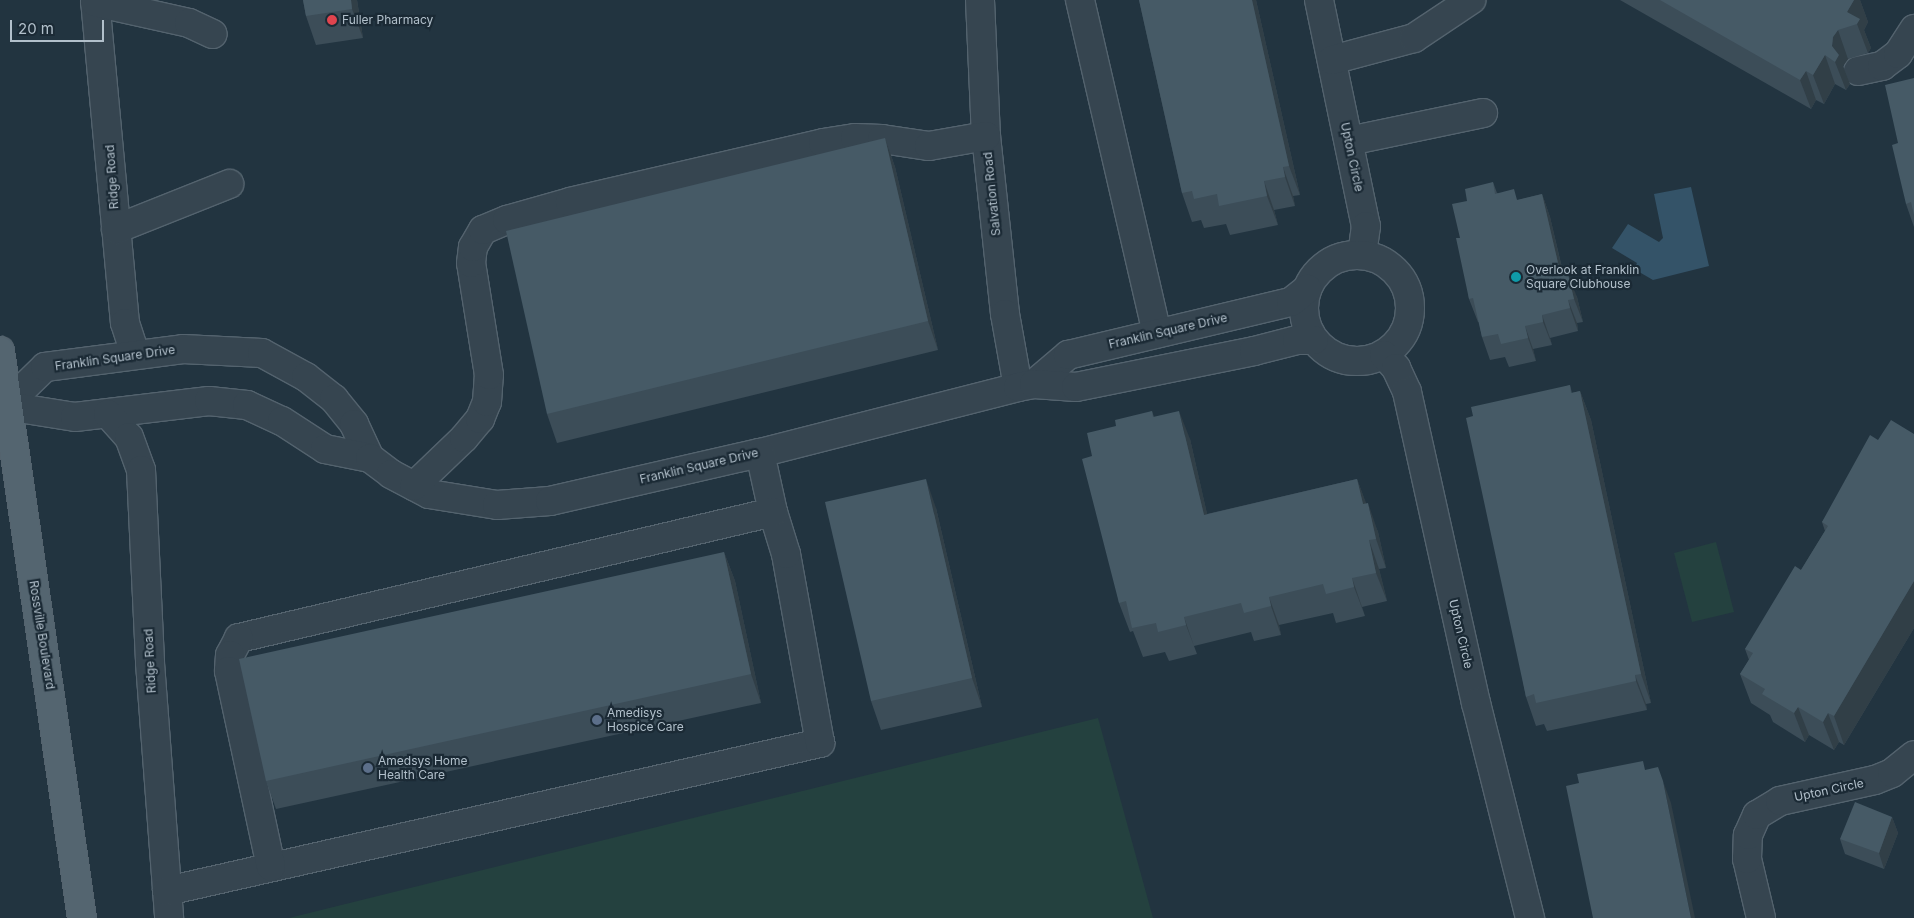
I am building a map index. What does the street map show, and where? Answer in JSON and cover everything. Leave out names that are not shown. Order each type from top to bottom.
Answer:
[{"type":"main road","name":"Rossville Boulevard","points":[[0,351],[4,405],[82,918]]},
{"type":"street","name":"Salvation Road","points":[[980,0],[986,136],[1005,314],[1026,385]]},
{"type":"street","points":[[1080,0],[1157,332]]},
{"type":"street","name":"Upton Circle","points":[[1319,0],[1366,226],[1362,255]]},
{"type":"street","points":[[1332,60],[1414,38],[1471,0]]},
{"type":"street","points":[[95,1],[189,23],[213,34]]},
{"type":"street","name":"Ridge Road","points":[[95,1],[124,323],[135,353]]},
{"type":"street","points":[[1858,71],[1882,66],[1898,54],[1914,29]]},
{"type":"street","points":[[1349,141],[1484,112]]},
{"type":"street","points":[[414,486],[464,438],[480,419],[488,402],[489,375],[471,263],[473,247],[483,230],[507,220],[570,202],[823,143],[882,138],[929,146],[986,136]]},
{"type":"street","points":[[116,228],[229,184]]},
{"type":"street","points":[[1362,255],[1378,258],[1392,268],[1404,281],[1410,296],[1411,314],[1406,330],[1384,355],[1354,362],[1338,358],[1314,340],[1306,324],[1303,306],[1307,289],[1316,274],[1329,263],[1344,256],[1362,255]]},
{"type":"street","name":"Franklin Square Drive","points":[[1026,385],[1068,355],[1157,332],[1291,302],[1307,289]]},
{"type":"street","name":"Franklin Square Drive","points":[[4,405],[75,417],[209,401],[247,405],[282,422],[325,449],[370,458],[414,486],[462,501],[497,504],[550,500],[760,452],[1026,385],[1076,387],[1254,352],[1297,340],[1314,340]]},
{"type":"street","name":"Franklin Square Drive","points":[[4,405],[45,367],[135,353],[183,348],[262,353],[306,377],[334,398],[354,424],[370,458]]},
{"type":"street","name":"Upton Circle","points":[[1384,355],[1396,368],[1406,392],[1476,703],[1530,918]]},
{"type":"street","name":"Ridge Road","points":[[108,414],[129,437],[141,470],[150,664],[169,918]]},
{"type":"street","points":[[167,891],[820,743],[786,554],[773,512],[760,452]]},
{"type":"street","points":[[271,867],[229,671],[230,655],[240,638],[773,512]]},
{"type":"street","name":"Upton Circle","points":[[1761,918],[1747,859],[1748,835],[1758,815],[1780,801],[1884,777],[1914,755]]},
{"type":"green space","points":[[1716,542],[1734,612],[1692,622],[1674,553]]},
{"type":"green space","points":[[1098,718],[1153,918],[289,918]]},
{"type":"water","points":[[1691,187],[1709,266],[1653,280],[1634,269],[1637,263],[1612,248],[1628,224],[1659,242],[1663,238],[1654,194]]},
{"type":"building","points":[[303,0],[351,0],[352,9],[306,16]]},
{"type":"building","points":[[1139,0],[1252,0],[1289,166],[1283,167],[1285,177],[1264,181],[1267,196],[1219,206],[1217,194],[1194,199],[1192,191],[1182,193]]},
{"type":"building","points":[[1660,0],[1854,0],[1847,12],[1860,19],[1857,24],[1838,30],[1833,37],[1832,46],[1839,55],[1835,62],[1825,55],[1813,75],[1806,71],[1800,80]]},
{"type":"building","points":[[1914,78],[1914,215],[1911,202],[1906,204],[1892,145],[1898,143],[1885,85]]},
{"type":"building","points":[[885,138],[928,321],[547,414],[506,231]]},
{"type":"building","name":"Overlook at Franklin Square Clubhouse","points":[[1493,182],[1495,194],[1514,189],[1517,200],[1542,194],[1561,276],[1568,274],[1574,299],[1568,300],[1570,308],[1542,315],[1543,322],[1525,326],[1528,338],[1501,344],[1498,334],[1482,337],[1473,298],[1469,299],[1456,238],[1460,238],[1452,204],[1467,201],[1465,189]]},
{"type":"building","points":[[1570,385],[1571,393],[1580,391],[1641,674],[1635,675],[1636,681],[1536,703],[1534,694],[1526,697],[1466,418],[1473,416],[1471,407]]},
{"type":"building","points":[[1152,411],[1153,417],[1179,411],[1204,515],[1357,479],[1363,504],[1368,503],[1376,539],[1369,540],[1376,573],[1352,578],[1354,587],[1326,594],[1323,584],[1269,597],[1271,606],[1244,613],[1241,603],[1184,617],[1186,625],[1158,632],[1156,623],[1132,628],[1126,601],[1119,603],[1082,459],[1092,456],[1087,433],[1116,426],[1115,420]]},
{"type":"building","points":[[1891,420],[1914,434],[1914,581],[1834,716],[1828,713],[1823,722],[1798,707],[1794,713],[1762,694],[1765,689],[1740,674],[1753,653],[1745,649],[1795,566],[1801,570],[1828,526],[1822,522],[1870,435],[1878,440]]},
{"type":"building","points":[[926,479],[972,678],[871,701],[825,502]]},
{"type":"building","points":[[724,552],[751,674],[266,781],[239,659]]},
{"type":"building","points":[[1643,761],[1645,770],[1658,767],[1663,781],[1691,918],[1593,918],[1566,786],[1579,783],[1577,774]]},
{"type":"building","points":[[1855,802],[1892,817],[1879,853],[1840,839]]},
{"type":"place","name":"Fuller Pharmacy","points":[[332,20]]},
{"type":"place","name":"Overlook at Franklin Square Clubhouse","points":[[1516,277]]},
{"type":"place","name":"Amedisys Hospice Care","points":[[597,720]]},
{"type":"place","name":"Amedsys Home Health Care","points":[[368,768]]}]
